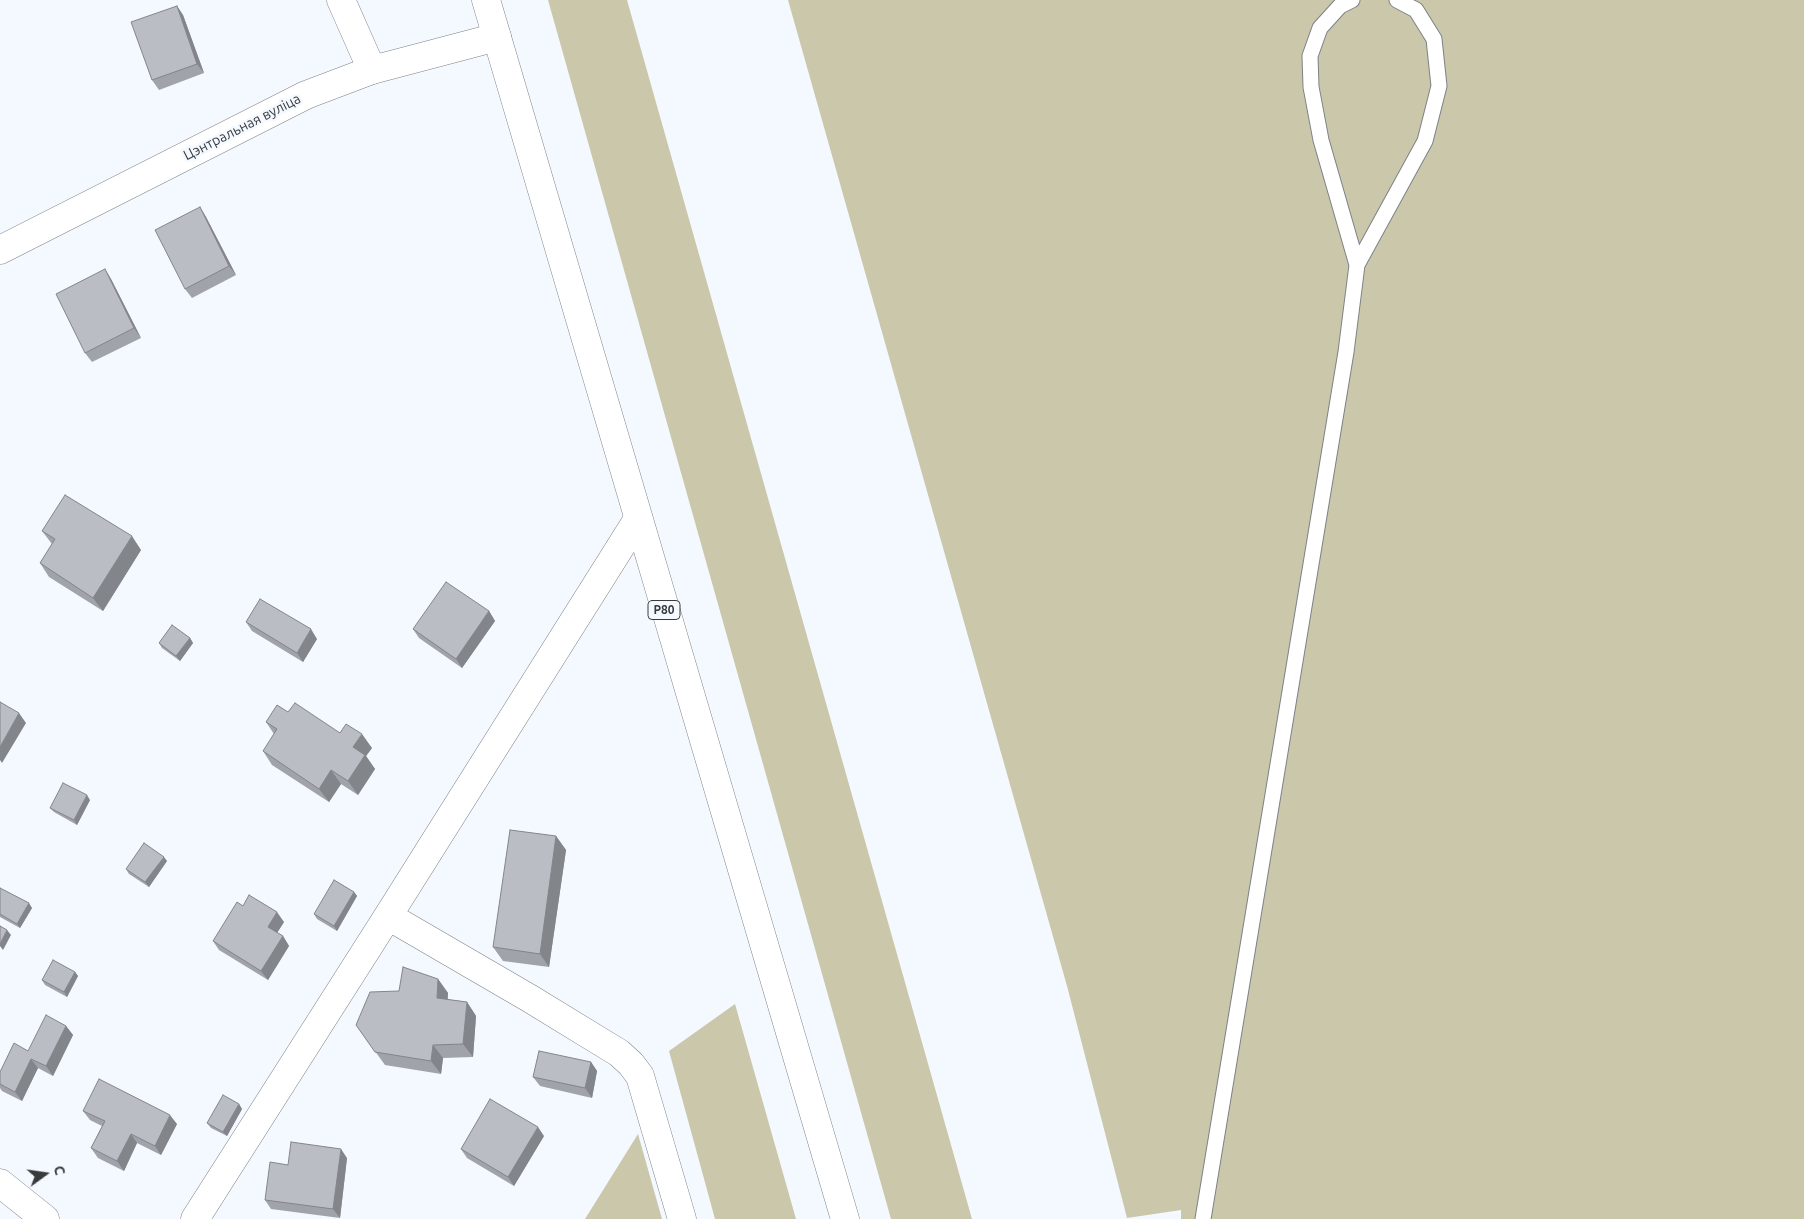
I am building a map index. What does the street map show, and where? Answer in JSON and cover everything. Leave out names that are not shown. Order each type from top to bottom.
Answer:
[{"type":"street","points":[[341,0],[372,70]]},
{"type":"street","name":"Р80","points":[[486,0],[845,1219]]},
{"type":"street","name":"Цэнтральная вуліца","points":[[0,250],[306,95],[372,70],[497,37]]},
{"type":"street","points":[[195,1219],[638,519]]},
{"type":"street","points":[[388,916],[619,1053],[631,1064],[640,1076],[682,1219]]},
{"type":"street","points":[[0,1183],[45,1219]]},
{"type":"lane","points":[[1352,0],[1340,6],[1320,28],[1310,56],[1311,88],[1321,140],[1357,264]]},
{"type":"lane","points":[[1203,1219],[1346,352],[1357,264],[1425,141],[1439,86],[1434,39],[1416,10],[1397,0]]},
{"type":"shaded area","points":[[548,0],[627,0],[972,1219],[891,1219]]},
{"type":"shaded area","points":[[788,0],[1804,0],[1804,1219],[1181,1219],[1181,1210],[1127,1218],[1067,986]]},
{"type":"shaded area","points":[[735,1004],[796,1219],[715,1219],[669,1051]]},
{"type":"shaded area","points":[[638,1134],[662,1219],[585,1219]]},
{"type":"building","points":[[177,6],[197,64],[152,80],[131,22]]},
{"type":"building","points":[[200,207],[229,266],[185,289],[155,230]]},
{"type":"building","points":[[105,269],[134,328],[85,353],[56,294]]},
{"type":"building","points":[[65,495],[132,536],[93,598],[40,563],[55,539],[42,531]]},
{"type":"building","points":[[446,582],[489,611],[456,659],[413,629]]},
{"type":"building","points":[[260,599],[311,629],[297,653],[246,622]]},
{"type":"building","points":[[172,625],[190,638],[176,656],[159,643]]},
{"type":"building","points":[[0,702],[19,713],[0,747]]},
{"type":"building","points":[[295,703],[340,733],[346,724],[362,734],[353,747],[365,755],[348,781],[331,770],[319,789],[263,751],[277,729],[266,722],[277,705],[288,712]]},
{"type":"building","points":[[63,783],[87,795],[74,820],[50,808]]},
{"type":"building","points":[[510,830],[556,836],[540,954],[493,947]]},
{"type":"building","points":[[144,843],[164,857],[145,882],[126,869]]},
{"type":"building","points":[[334,880],[354,892],[334,926],[314,914]]},
{"type":"building","points":[[0,888],[29,903],[17,924],[0,914]]},
{"type":"building","points":[[249,895],[277,912],[268,927],[283,936],[261,971],[213,941],[237,902],[243,906]]},
{"type":"building","points":[[0,926],[7,930],[0,944]]},
{"type":"building","points":[[53,960],[75,972],[64,992],[42,980]]},
{"type":"building","points":[[403,967],[438,979],[437,998],[467,1002],[463,1044],[433,1045],[431,1061],[375,1052],[356,1025],[370,992],[399,991]]},
{"type":"building","points":[[46,1015],[66,1026],[46,1066],[31,1059],[15,1092],[0,1084],[0,1072],[14,1043],[28,1051]]},
{"type":"building","points":[[539,1051],[591,1062],[585,1088],[533,1077]]},
{"type":"building","points":[[99,1079],[170,1115],[155,1146],[131,1134],[117,1161],[91,1148],[105,1121],[83,1111]]},
{"type":"building","points":[[223,1095],[239,1104],[223,1132],[207,1123]]},
{"type":"building","points":[[490,1099],[538,1127],[508,1177],[461,1149]]},
{"type":"building","points":[[291,1142],[341,1149],[333,1209],[265,1200],[270,1162],[288,1165]]}]
